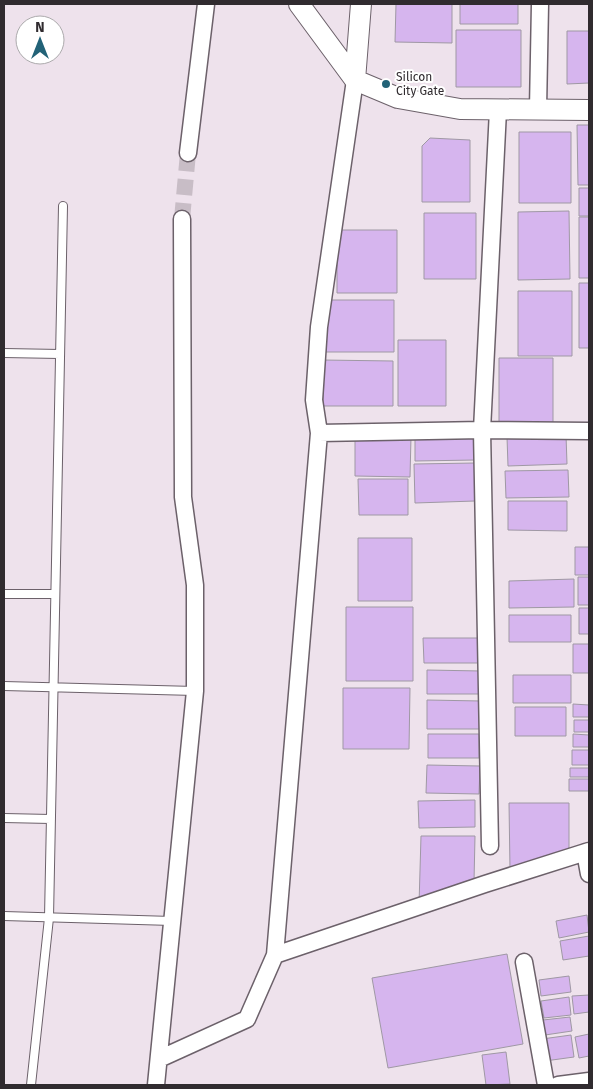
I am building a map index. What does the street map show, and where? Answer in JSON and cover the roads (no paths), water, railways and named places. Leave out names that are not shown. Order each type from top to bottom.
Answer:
[{"type":"street","points":[[188,153],[206,4]]},
{"type":"street","points":[[299,4],[355,80],[398,98],[460,109],[589,110]]},
{"type":"street","points":[[159,1059],[247,1019],[275,955],[319,433],[314,400],[319,327],[355,80],[360,4]]},
{"type":"street","points":[[538,109],[540,4]]},
{"type":"street","points":[[490,846],[482,430],[498,110]]},
{"type":"street","points":[[156,1085],[195,691],[195,584],[183,497],[182,219]]},
{"type":"street","points":[[319,433],[482,430],[589,431]]},
{"type":"street","points":[[275,955],[485,884],[587,852],[589,874]]},
{"type":"street","points":[[524,962],[546,1085]]},
{"type":"street","points":[[558,1085],[589,1080]]},
{"type":"lane","points":[[32,1085],[49,918],[63,206]]},
{"type":"lane","points":[[4,353],[60,354]]},
{"type":"lane","points":[[4,594],[55,594]]},
{"type":"lane","points":[[4,686],[195,691]]},
{"type":"lane","points":[[4,818],[51,819]]},
{"type":"lane","points":[[4,916],[172,921]]},
{"type":"tunnel","points":[[182,219],[188,153]]},
{"type":"place","name":"Silicon City Gate","points":[[386,84]]}]
